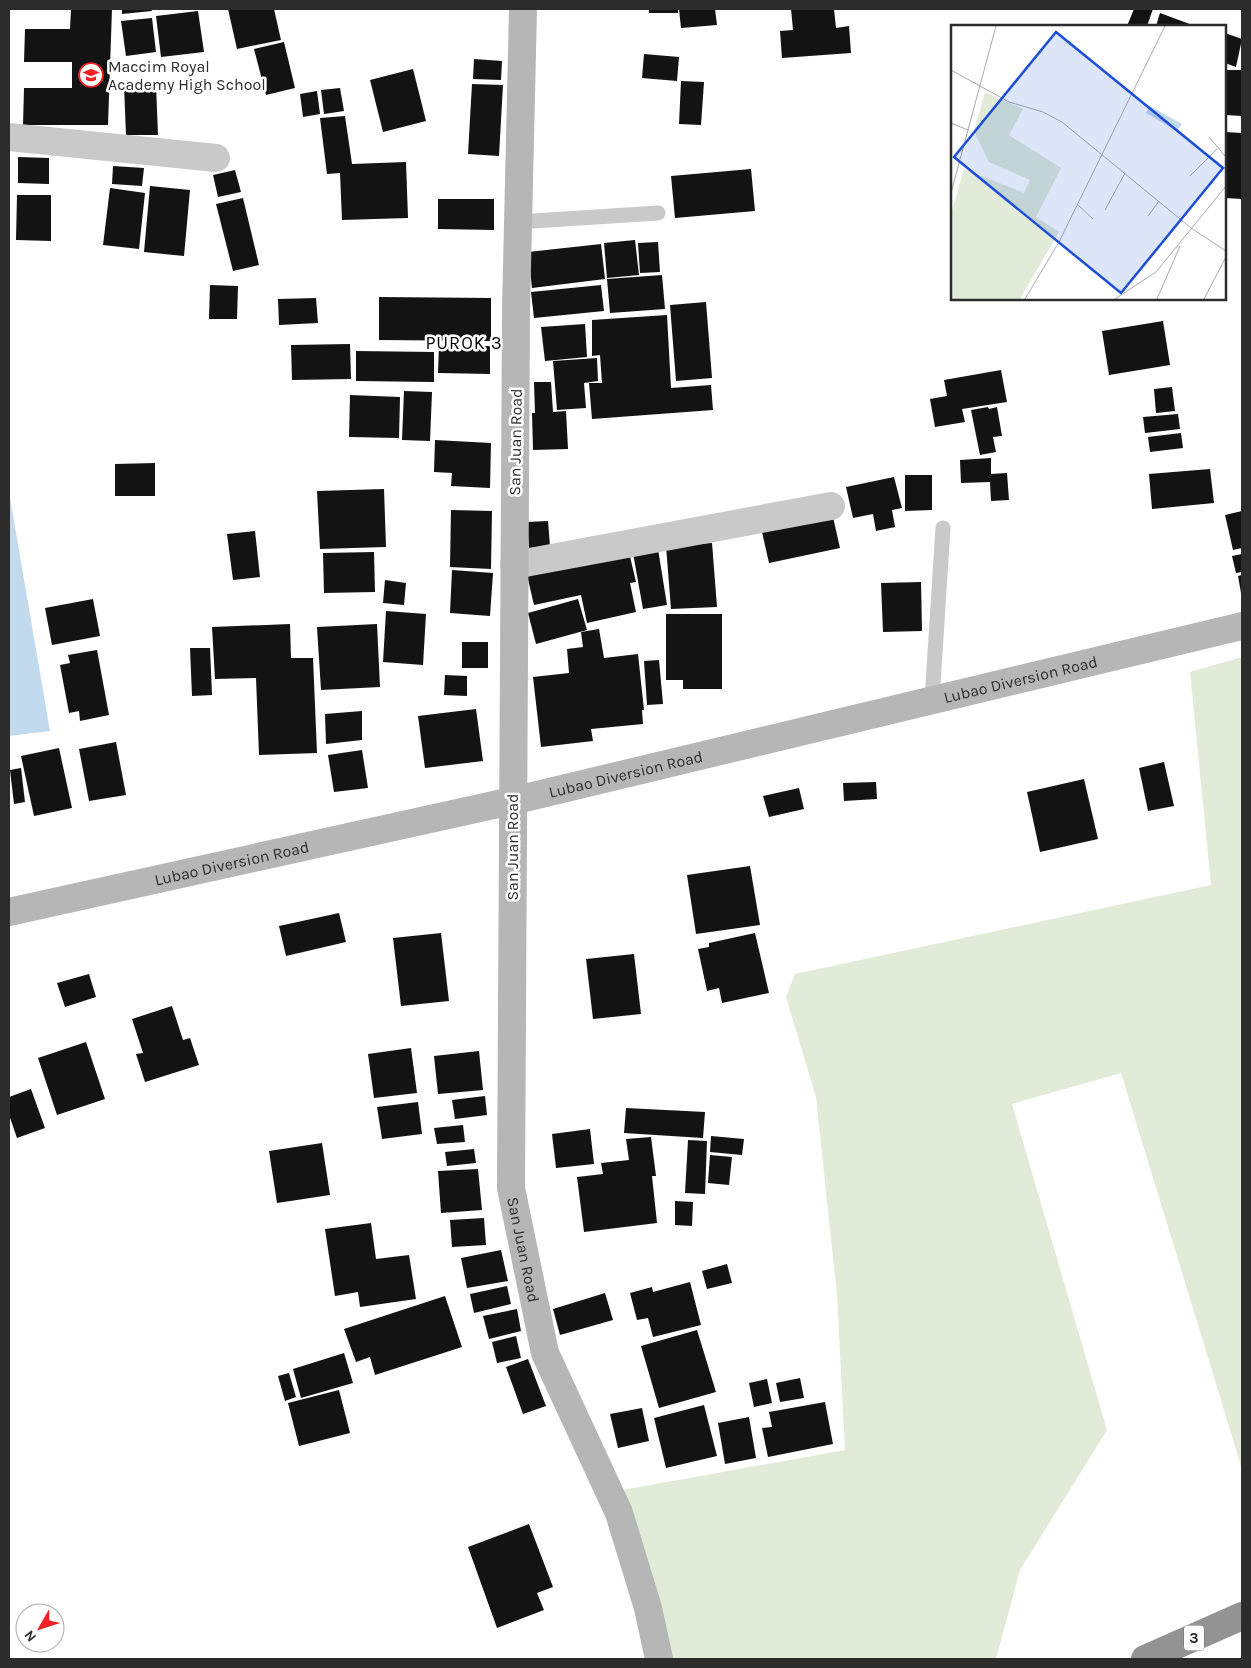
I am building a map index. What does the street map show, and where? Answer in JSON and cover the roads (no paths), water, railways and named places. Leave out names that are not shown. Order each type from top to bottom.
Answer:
[{"type":"highway","name":"3","points":[[1145,1659],[1242,1616]]},
{"type":"street","name":"San Juan Road","points":[[523,9],[518,222],[514,565],[511,1188],[545,1353],[620,1513],[648,1608],[659,1659]]},
{"type":"street","points":[[9,137],[216,158]]},
{"type":"street","points":[[514,565],[831,506]]},
{"type":"street","name":"Lubao Diversion Road","points":[[9,912],[512,801],[1242,626]]},
{"type":"lane","points":[[518,222],[658,213]]},
{"type":"lane","points":[[932,700],[943,528]]},
{"type":"water","points":[[9,492],[50,731],[9,736]]},
{"type":"place","name":"Maccim Royal Academy High School","points":[[91,75]]},
{"type":"district","name":"PUROK 3","points":[[464,343]]}]
